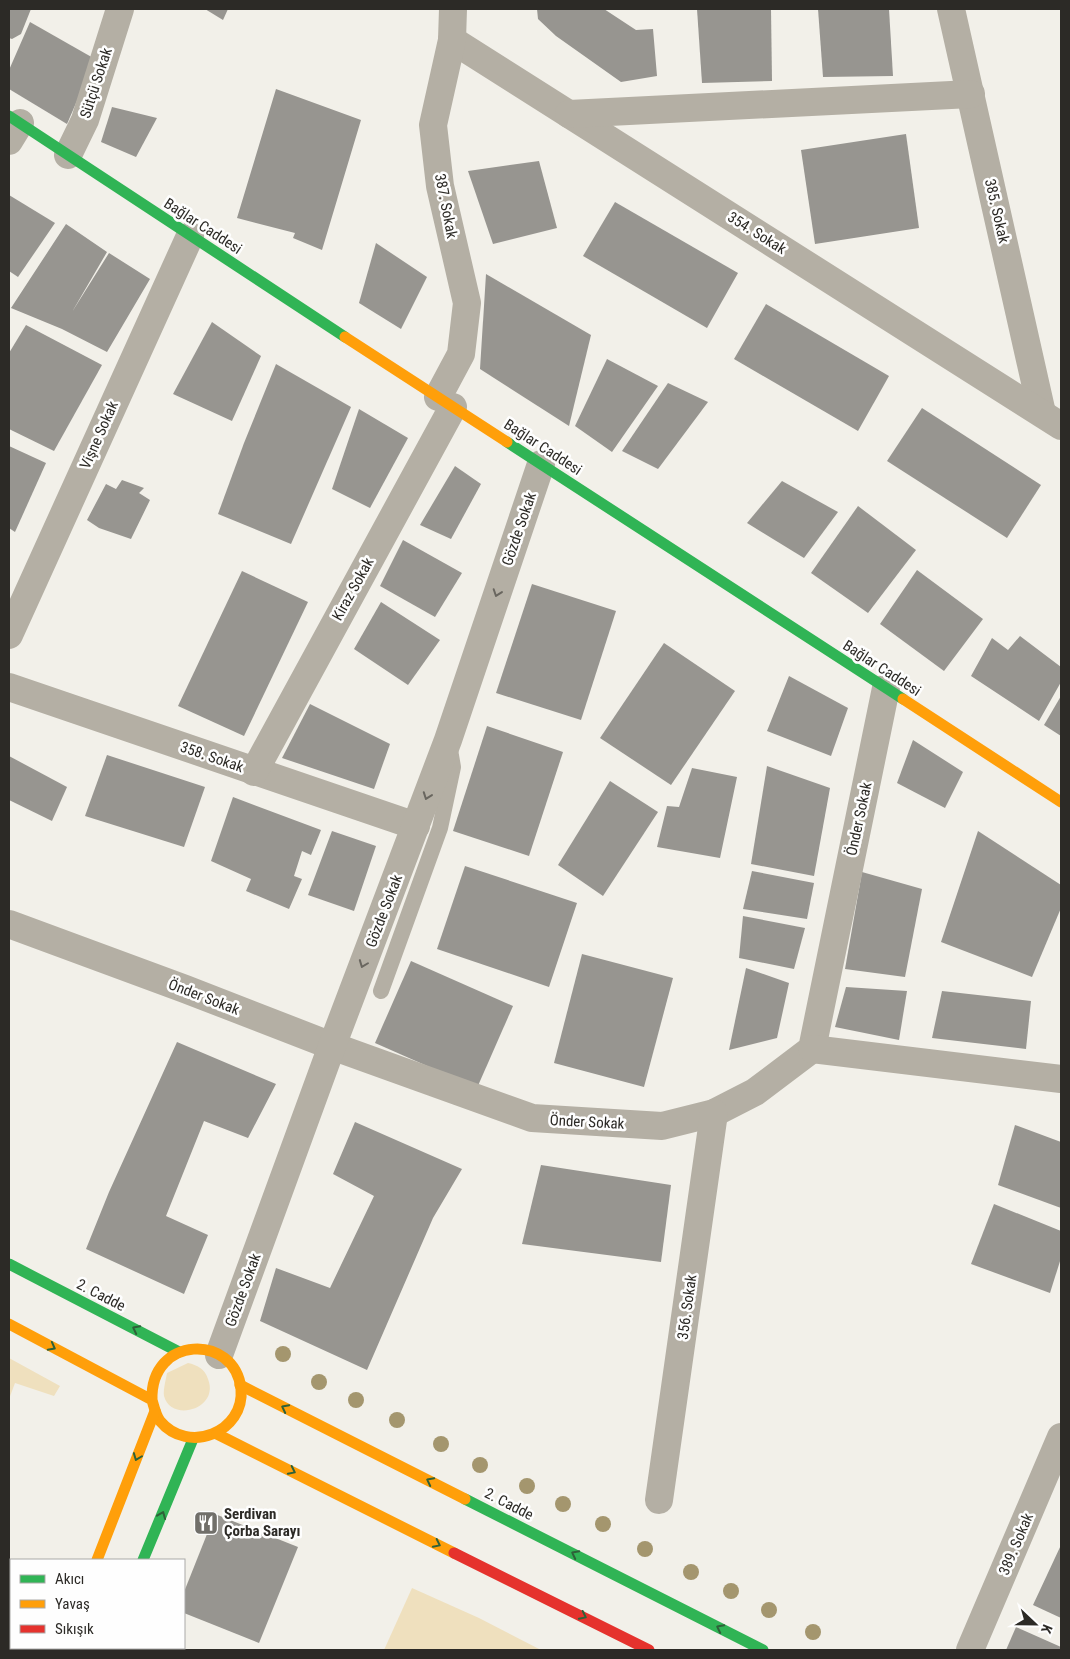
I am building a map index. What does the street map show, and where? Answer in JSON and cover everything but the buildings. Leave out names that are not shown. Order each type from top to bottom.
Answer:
[{"type":"main road","name":"Bağlar Caddesi","points":[[12,127],[68,155],[1061,802]]},
{"type":"main road","name":"2. Cadde","points":[[9,1264],[179,1352]]},
{"type":"main road","points":[[9,1324],[153,1406],[161,1422],[170,1431],[193,1439],[206,1438],[217,1434],[234,1419],[241,1397],[237,1373],[219,1355],[206,1350],[192,1348],[179,1352],[167,1360],[157,1371],[152,1385],[153,1406],[97,1559]]},
{"type":"main road","name":"2. Cadde","points":[[240,1385],[763,1650]]},
{"type":"main road","points":[[217,1434],[649,1650]]},
{"type":"main road","points":[[144,1559],[193,1439]]},
{"type":"street","name":"Sütçü Sokak","points":[[68,155],[85,120],[120,9]]},
{"type":"street","name":"387. Sokak","points":[[446,402],[461,354],[467,303],[440,186],[433,125],[452,40],[453,9]]},
{"type":"street","name":"385. Sokak","points":[[951,9],[1052,420]]},
{"type":"street","name":"354. Sokak","points":[[452,40],[1052,420]]},
{"type":"street","points":[[569,114],[971,94]]},
{"type":"street","name":"Vişne Sokak","points":[[9,635],[190,236]]},
{"type":"street","name":"Kiraz Sokak","points":[[254,772],[446,402]]},
{"type":"street","name":"Gözde Sokak","points":[[219,1355],[332,1046],[448,740],[541,464]]},
{"type":"street","name":"358. Sokak","points":[[9,687],[416,826]]},
{"type":"street","name":"Önder Sokak","points":[[9,924],[332,1046],[532,1118],[662,1126],[714,1113],[755,1092],[812,1049],[886,688]]},
{"type":"street","points":[[812,1049],[1061,1080]]},
{"type":"street","name":"356. Sokak","points":[[660,1500],[714,1113]]},
{"type":"street","name":"389. Sokak","points":[[970,1650],[1061,1437]]},
{"type":"lane","points":[[381,991],[440,828],[453,766],[448,740]]},
{"type":"shaded area","points":[[9,1358],[60,1386],[54,1396],[15,1383],[9,1399]]},
{"type":"shaded area","points":[[188,1363],[203,1370],[208,1379],[210,1389],[207,1398],[201,1405],[193,1409],[176,1409],[168,1404],[164,1396],[167,1373]]},
{"type":"shaded area","points":[[412,1588],[479,1618],[541,1650],[384,1650]]},
{"type":"traffic: fast","points":[[9,116],[345,337]]},
{"type":"traffic: fast","points":[[507,442],[903,699]]},
{"type":"traffic: fast","points":[[9,1264],[179,1352]]},
{"type":"traffic: fast","points":[[143,1559],[193,1439]]},
{"type":"traffic: fast","points":[[465,1499],[763,1650]]},
{"type":"traffic: slow","points":[[345,337],[507,442]]},
{"type":"traffic: slow","points":[[903,699],[1061,802]]},
{"type":"traffic: slow","points":[[9,1324],[152,1400],[160,1421],[172,1431],[185,1436],[199,1437],[212,1434],[225,1427],[234,1417],[240,1404],[241,1389],[235,1371],[224,1358],[210,1351],[193,1349],[178,1353],[164,1363],[155,1379],[152,1400]]},
{"type":"traffic: slow","points":[[240,1385],[465,1499]]},
{"type":"traffic: slow","points":[[97,1559],[155,1411]]},
{"type":"traffic: slow","points":[[217,1434],[454,1553]]},
{"type":"traffic: jam","points":[[454,1553],[649,1650]]},
{"type":"place","name":"Serdivan Çorba Sarayı","points":[[206,1523]]}]
